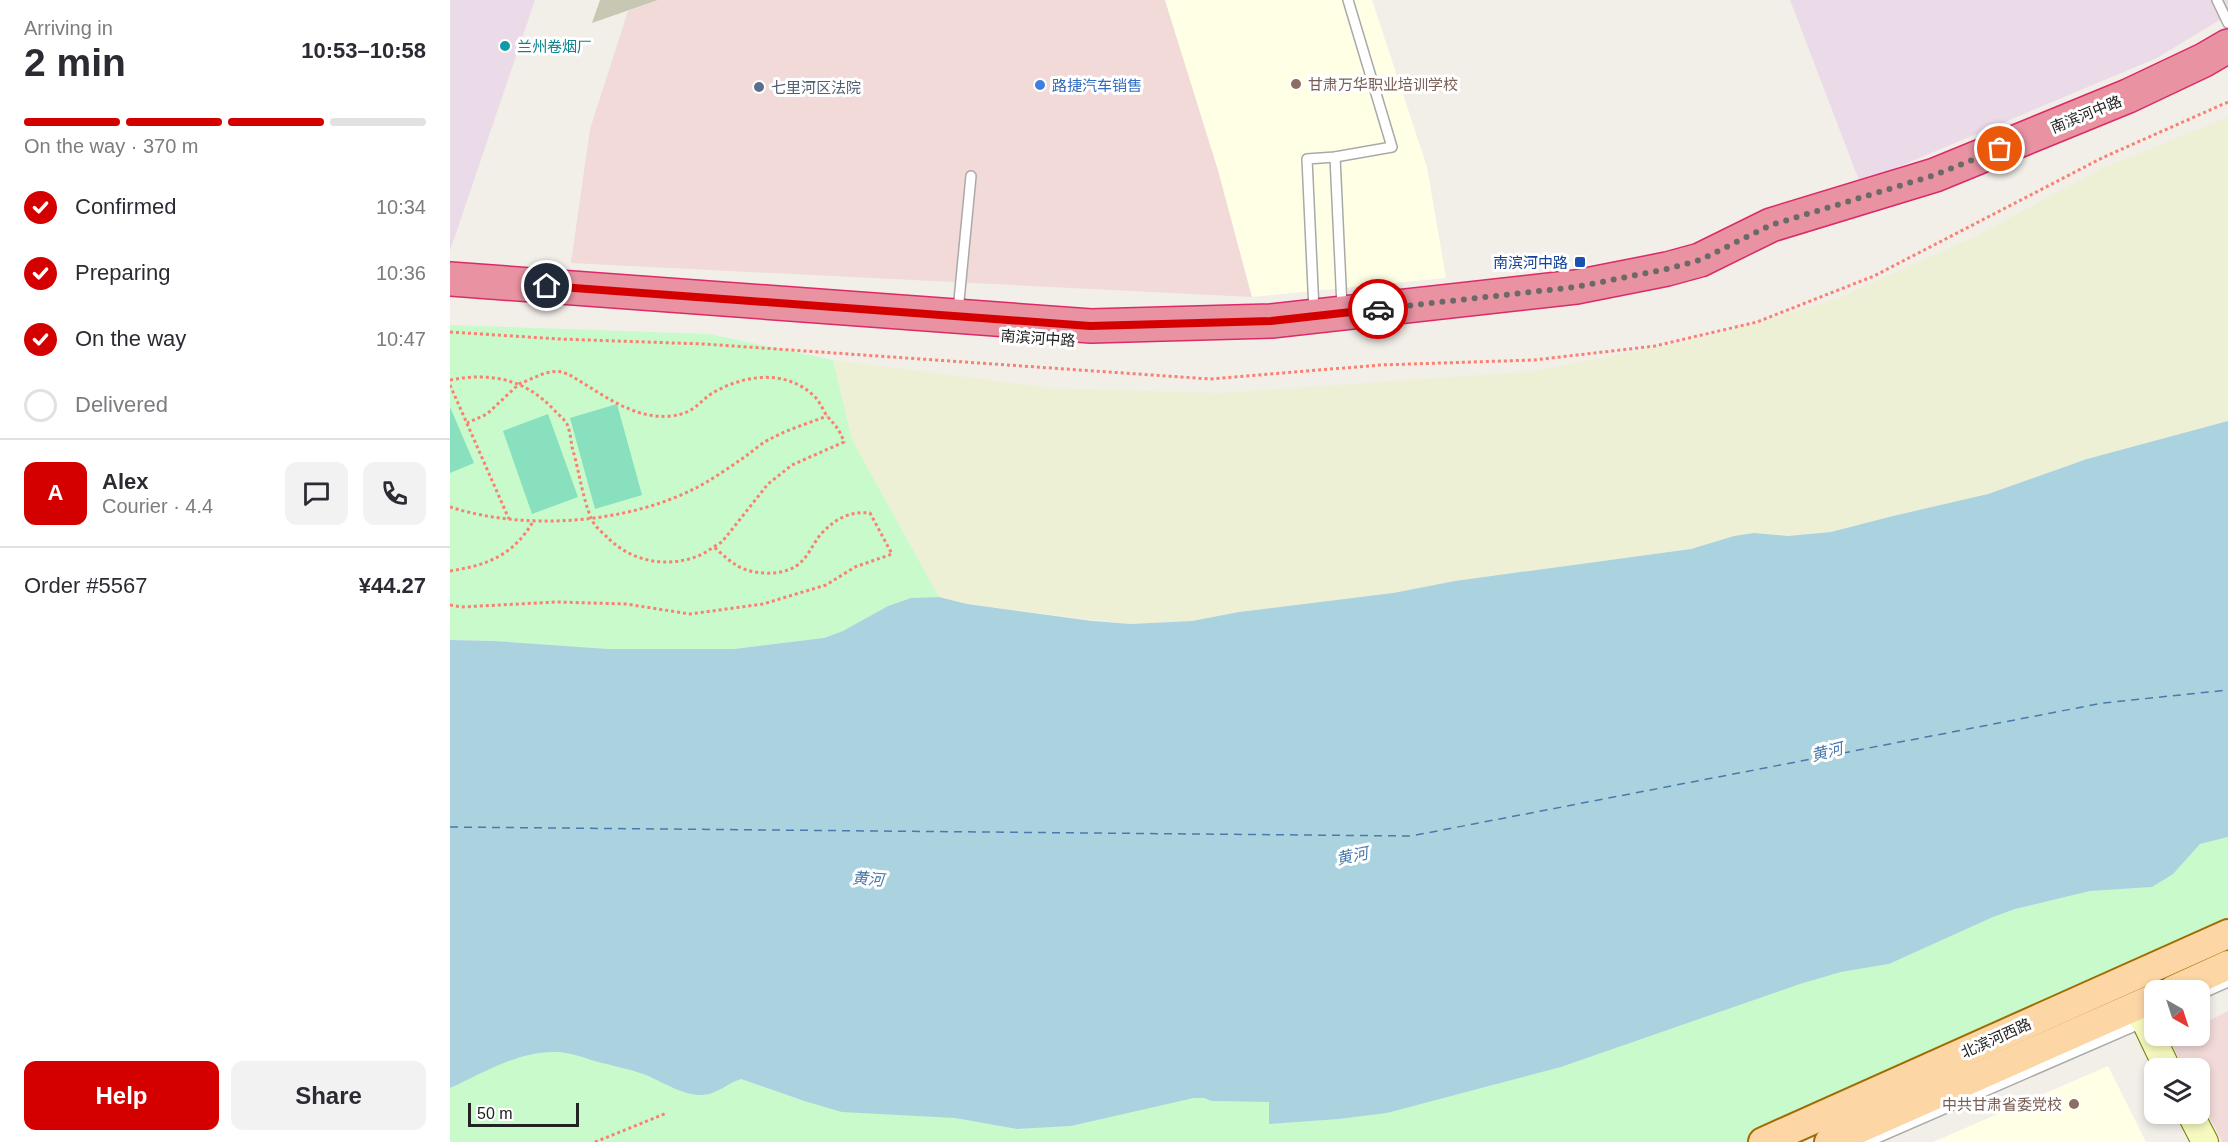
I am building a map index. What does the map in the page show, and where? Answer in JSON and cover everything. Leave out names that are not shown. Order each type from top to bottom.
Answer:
[{"type":"highway","name":"南滨河中路","points":[[450,279],[1090,326],[1271,321],[1576,287],[1700,260],[1771,225],[1946,171],[2128,96],[2228,46]]},
{"type":"highway","name":"南滨河中路","points":[[450,300],[1086,341],[1276,337],[1584,302],[1702,271],[1942,190],[2128,112],[2212,74],[2228,64]]},
{"type":"main road","name":"北滨河西路","points":[[1763,1142],[2228,934]]},
{"type":"main road","points":[[2195,980],[2228,965]]},
{"type":"main road","name":"北滨河西路","points":[[1829,1142],[2144,1012]]},
{"type":"street","points":[[2196,1124],[2205,1142]]},
{"type":"lane","points":[[1328,315],[1307,159],[1335,157],[1392,147],[1348,0]]},
{"type":"lane","points":[[2217,0],[2228,23]]},
{"type":"lane","points":[[1328,315],[1335,157]]},
{"type":"lane","points":[[958,316],[971,176]]},
{"type":"lane","points":[[2210,990],[2228,982]]},
{"type":"lane","points":[[1868,1142],[2144,1012]]},
{"type":"path","points":[[450,380],[483,377],[503,379],[519,384],[526,387],[548,403],[566,423],[591,519],[615,545],[632,556],[652,562],[673,562],[699,556],[714,547],[722,542],[768,484],[792,465],[844,442],[839,428],[827,416],[816,398],[801,386],[783,378],[764,376],[738,380],[714,391],[695,409],[672,416],[648,416],[626,409],[568,374],[558,371],[545,373],[519,384],[487,414],[467,423]]},
{"type":"path","points":[[450,385],[509,519]]},
{"type":"path","points":[[450,507],[509,519],[534,520],[591,519],[639,509],[695,488],[771,438],[827,416]]},
{"type":"path","points":[[450,604],[461,607],[557,602],[615,604],[690,614],[763,604],[805,592],[826,585],[855,567],[892,554],[870,513],[857,512],[847,514],[821,534],[801,563],[777,572],[758,572],[736,565],[714,547]]},
{"type":"path","points":[[450,571],[479,566],[506,552],[528,531],[534,520]]},
{"type":"path","points":[[595,1142],[667,1113]]},
{"type":"shaded area","name":"兰州卷烟厂","points":[[450,0],[535,0],[450,251]]},
{"type":"shaded area","points":[[600,0],[658,0],[592,23]]},
{"type":"shaded area","points":[[658,0],[1165,0],[1218,170],[1252,297],[571,263],[590,129],[628,11]]},
{"type":"shaded area","name":"甘肃万华职业培训学校","points":[[1165,0],[1372,0],[1427,167],[1446,278],[1252,297],[1218,170]]},
{"type":"shaded area","points":[[1790,0],[2228,0],[2228,15],[2157,58],[1860,183]]},
{"type":"shaded area","points":[[2228,117],[2228,421],[2087,459],[1988,494],[1831,532],[1788,536],[1754,533],[1734,536],[1692,549],[1455,581],[1393,593],[1239,612],[1192,621],[1131,624],[967,604],[939,597],[852,440],[833,360],[1050,388],[1219,393],[1535,371],[1702,338],[1836,299],[1978,235],[2100,169]]},
{"type":"shaded area","points":[[2228,1011],[2228,1142],[2222,1142],[2210,1118],[2210,1058],[2179,1058],[2173,1046],[2210,1046],[2210,1020]]},
{"type":"shaded area","name":"中共甘肃省委党校","points":[[2108,1066],[2146,1142],[1933,1142]]},
{"type":"green space","points":[[450,325],[709,334],[833,360],[852,440],[939,597],[911,598],[888,606],[843,631],[824,638],[734,649],[608,649],[450,640]]},
{"type":"green space","points":[[617,404],[642,495],[595,509],[570,418]]},
{"type":"green space","points":[[450,407],[474,463],[450,473]]},
{"type":"green space","points":[[548,414],[578,497],[532,514],[503,431]]},
{"type":"green space","points":[[2228,837],[2228,936],[1763,1142],[450,1142],[450,1088],[502,1063],[544,1052],[568,1053],[632,1071],[695,1095],[713,1093],[741,1079],[803,1101],[955,1118],[1017,1129],[1071,1126],[1194,1098],[1211,1101],[1270,1102],[1270,1124],[1387,1113],[1561,1067],[1800,984],[1841,972],[1889,964],[2015,909],[2090,891],[2152,887],[2200,844]]},
{"type":"water","name":"黄河","points":[[2228,421],[2228,837],[2200,844],[2173,874],[2152,887],[2090,891],[2015,909],[1889,964],[1841,972],[1800,984],[1561,1067],[1387,1113],[1339,1119],[1269,1124],[1269,1102],[1211,1101],[1194,1098],[1071,1126],[1017,1129],[955,1118],[842,1112],[741,1079],[713,1093],[695,1095],[680,1091],[638,1072],[558,1052],[544,1052],[516,1059],[450,1088],[450,640],[608,649],[734,649],[824,638],[843,631],[888,606],[911,598],[939,597],[967,604],[1092,621],[1131,624],[1192,621],[1239,612],[1393,593],[1455,581],[1691,549],[1734,536],[1754,533],[1788,536],[1831,532],[1988,494],[2087,459]]},
{"type":"ferry route","points":[[450,827],[1411,836],[2103,703],[2228,690]]},
{"type":"way so far","points":[[1378,309],[1576,287],[1667,269],[1700,260],[1771,225],[1935,175],[2000,149]]},
{"type":"place","name":"兰州卷烟厂","points":[[505,46]]},
{"type":"place","name":"甘肃万华职业培训学校","points":[[1296,84]]},
{"type":"place","name":"路捷汽车销售","points":[[1040,85]]},
{"type":"place","name":"七里河区法院","points":[[759,87]]},
{"type":"place","name":"南滨河中路","points":[[1580,262]]},
{"type":"place","name":"中共甘肃省委党校","points":[[2074,1104]]},
{"type":"route","points":[[547,286],[1090,326],[1271,321],[1378,309]]}]
